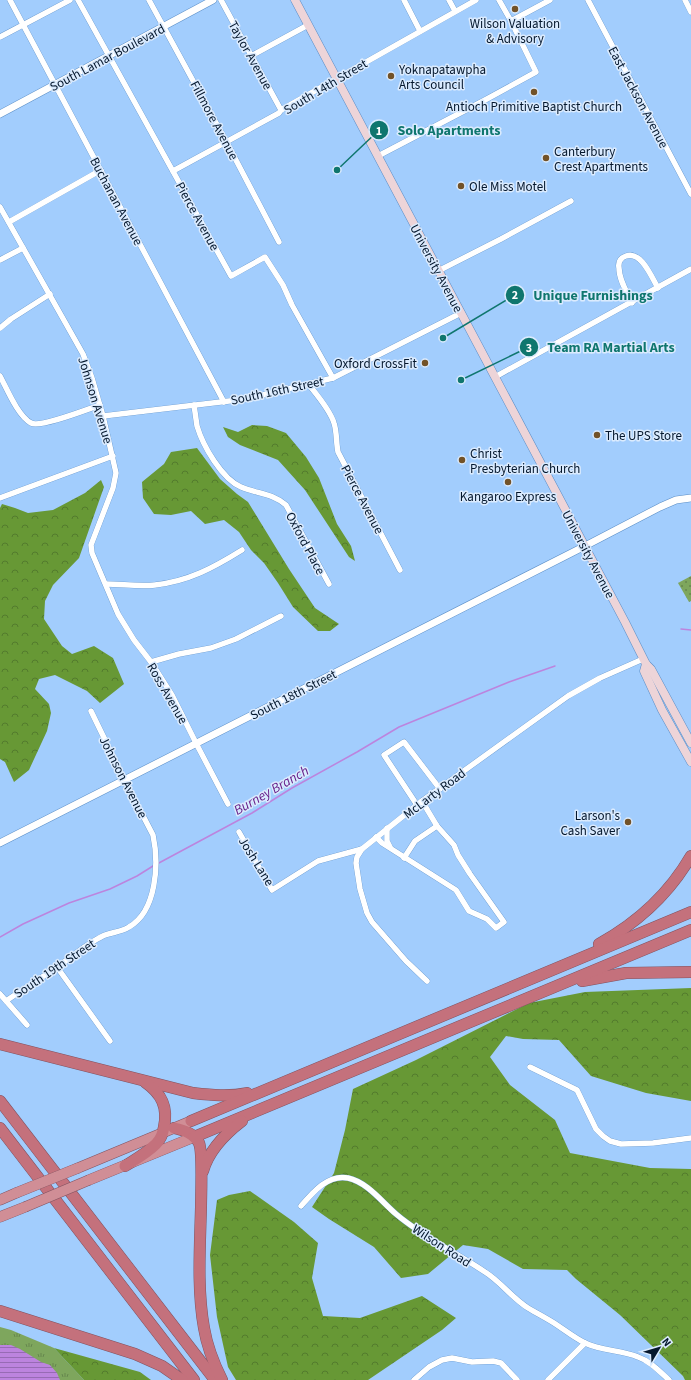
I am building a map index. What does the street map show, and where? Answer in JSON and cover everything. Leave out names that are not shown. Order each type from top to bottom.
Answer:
[{"type":"highway","points":[[572,962],[610,938],[643,914],[673,883],[691,856]]},
{"type":"highway","points":[[0,1200],[691,912]]},
{"type":"highway","points":[[0,1217],[691,930]]},
{"type":"highway","points":[[541,993],[582,981],[626,973],[691,972]]},
{"type":"highway","points":[[0,1044],[193,1093],[209,1095],[246,1094],[280,1083]]},
{"type":"highway","points":[[125,1166],[152,1148],[157,1143],[163,1132],[166,1114],[164,1103],[154,1088],[143,1080]]},
{"type":"highway","points":[[0,1101],[215,1380]]},
{"type":"highway","points":[[201,1179],[207,1161],[215,1146],[238,1124],[256,1111]]},
{"type":"highway","points":[[0,1128],[194,1380]]},
{"type":"highway","points":[[174,1128],[185,1130],[199,1143],[201,1179],[200,1291],[204,1329],[210,1350],[222,1380]]},
{"type":"highway","points":[[0,1311],[135,1354],[162,1366],[182,1380]]},
{"type":"main road","name":"University Avenue","points":[[295,0],[585,546],[644,662],[651,668],[691,743]]},
{"type":"main road","name":"University Avenue","points":[[644,662],[644,671],[662,710],[691,762]]},
{"type":"street","name":"Buchanan Avenue","points":[[10,0],[224,402]]},
{"type":"street","points":[[0,37],[70,0]]},
{"type":"street","name":"Pierce Avenue","points":[[78,0],[231,276],[265,257],[283,285],[292,305],[333,378]]},
{"type":"street","name":"Fillmore Avenue","points":[[149,0],[279,242]]},
{"type":"street","name":"South Lamar Boulevard","points":[[0,113],[213,0]]},
{"type":"street","name":"Taylor Avenue","points":[[221,0],[250,56],[281,110]]},
{"type":"street","points":[[404,0],[420,31]]},
{"type":"street","points":[[449,0],[455,11]]},
{"type":"street","name":"South 14th Street","points":[[173,171],[227,143],[336,78],[476,0]]},
{"type":"street","points":[[378,156],[536,72],[499,0]]},
{"type":"street","points":[[511,21],[550,0]]},
{"type":"street","name":"East Jackson Avenue","points":[[588,0],[691,194]]},
{"type":"street","points":[[685,0],[691,12]]},
{"type":"street","points":[[250,56],[308,25]]},
{"type":"street","points":[[9,222],[101,170]]},
{"type":"street","points":[[438,271],[501,240],[571,200]]},
{"type":"street","name":"Johnson Avenue","points":[[0,207],[83,354],[100,405],[116,473],[113,488],[91,545],[92,554],[106,584]]},
{"type":"street","points":[[0,260],[23,248]]},
{"type":"street","points":[[632,302],[621,280],[618,269],[619,261],[622,257],[633,255],[643,262],[658,288]]},
{"type":"street","points":[[495,377],[691,269]]},
{"type":"street","points":[[0,328],[11,319],[50,294]]},
{"type":"street","name":"South 16th Street","points":[[103,416],[252,398],[309,385],[333,378],[461,314]]},
{"type":"street","points":[[0,376],[22,414],[32,424],[50,421],[100,405]]},
{"type":"street","name":"Pierce Avenue","points":[[309,385],[325,407],[334,423],[338,452],[400,570]]},
{"type":"street","name":"Oxford Place","points":[[194,405],[198,428],[204,444],[224,474],[240,487],[272,496],[279,499],[286,505],[329,584]]},
{"type":"street","points":[[0,498],[113,456]]},
{"type":"street","name":"South 18th Street","points":[[0,843],[660,507],[676,500],[691,498]]},
{"type":"street","points":[[106,584],[154,585],[174,581],[199,574],[218,565],[242,550]]},
{"type":"street","name":"Ross Avenue","points":[[106,584],[118,614],[172,695],[228,804]]},
{"type":"street","points":[[151,662],[218,646],[236,639],[281,616]]},
{"type":"street","name":"McLarty Road","points":[[362,849],[422,801],[568,696],[600,678],[644,662]]},
{"type":"street","name":"Johnson Avenue","points":[[91,711],[124,780],[153,835],[155,843]]},
{"type":"street","points":[[417,805],[384,755],[404,742],[440,789]]},
{"type":"street","points":[[376,837],[404,858],[456,890],[469,911],[487,919],[496,928],[504,922],[470,874],[458,855],[454,845],[437,826],[422,801]]},
{"type":"street","points":[[404,858],[415,841],[437,826]]},
{"type":"street","points":[[387,828],[387,841],[390,847]]},
{"type":"street","name":"Josh Lane","points":[[239,832],[272,890],[318,861],[362,849]]},
{"type":"street","name":"South 19th Street","points":[[6,1001],[90,943],[106,935],[119,932],[130,927],[139,918],[148,906],[155,883],[155,843]]},
{"type":"street","points":[[362,849],[357,857],[356,864],[360,889],[367,913],[372,922],[406,961],[427,981]]},
{"type":"street","points":[[57,967],[110,1041]]},
{"type":"street","points":[[0,994],[27,1025]]},
{"type":"street","points":[[530,1067],[578,1090],[596,1128],[610,1141],[621,1144],[629,1144],[653,1143],[691,1138]]},
{"type":"street","name":"Wilson Road","points":[[301,1206],[309,1196],[327,1182],[336,1178],[348,1178],[360,1183],[396,1214],[428,1237],[485,1272],[498,1282],[516,1300],[585,1343]]},
{"type":"street","points":[[548,1380],[585,1343],[601,1349],[637,1356],[646,1361],[669,1380]]},
{"type":"street","points":[[414,1380],[429,1367],[442,1360],[452,1358],[472,1362],[493,1361],[501,1364],[517,1380]]},
{"type":"green space","points":[[252,425],[267,426],[286,433],[306,457],[319,478],[337,524],[351,546],[355,561],[349,557],[305,490],[278,460],[240,445],[228,437],[223,427],[238,432]]},
{"type":"green space","points":[[197,448],[220,479],[248,502],[315,608],[339,624],[330,631],[318,631],[293,607],[264,563],[251,550],[239,532],[224,520],[205,524],[191,511],[171,515],[154,514],[143,498],[142,482],[164,464],[171,452]]},
{"type":"green space","points":[[101,480],[104,487],[79,558],[53,585],[45,601],[44,619],[62,646],[72,654],[94,646],[113,658],[124,684],[100,703],[87,691],[55,675],[39,679],[35,689],[49,704],[51,713],[47,731],[29,770],[14,782],[5,762],[0,759],[0,508],[2,504],[28,513],[53,510],[85,493]]},
{"type":"green space","points":[[691,576],[691,601],[689,602],[678,583]]},
{"type":"green space","points":[[691,988],[691,1101],[646,1093],[591,1076],[559,1040],[523,1039],[506,1036],[490,1057],[510,1085],[555,1120],[570,1153],[650,1168],[691,1169],[691,1380],[685,1380],[683,1376],[620,1315],[567,1270],[523,1269],[488,1249],[463,1245],[428,1274],[401,1278],[374,1247],[312,1207],[334,1173],[345,1130],[353,1089],[416,1060],[529,1003],[585,992]]},
{"type":"green space","points":[[250,1191],[294,1222],[318,1243],[312,1278],[323,1316],[360,1318],[422,1296],[456,1318],[442,1330],[368,1380],[236,1380],[228,1367],[217,1317],[210,1255],[217,1200],[229,1195]]},
{"type":"green space","points":[[0,1327],[54,1348],[84,1380],[0,1380]]},
{"type":"green space","points":[[54,1348],[140,1372],[151,1380],[84,1380]]},
{"type":"shaded area","points":[[0,1345],[11,1345],[41,1362],[50,1365],[57,1373],[60,1380],[0,1380]]},
{"type":"waterway","name":"Burney Branch","points":[[681,629],[691,630]]},
{"type":"waterway","name":"Burney Branch","points":[[157,864],[252,813],[292,788],[399,727],[509,682],[555,666]]},
{"type":"waterway","name":"Burney Branch","points":[[0,937],[23,924],[69,903],[110,889],[137,876],[153,866]]},
{"type":"place","name":"Wilson Valuation & Advisory","points":[[515,9]]},
{"type":"place","name":"Yoknapatawpha Arts Council","points":[[391,76]]},
{"type":"place","name":"Antioch Primitive Baptist Church","points":[[534,92]]},
{"type":"place","name":"Canterbury Crest Apartments","points":[[546,158]]},
{"type":"place","name":"Solo Apartments","points":[[337,170]]},
{"type":"place","name":"Ole Miss Motel","points":[[461,186]]},
{"type":"place","name":"Unique Furnishings","points":[[443,338]]},
{"type":"place","name":"Oxford CrossFit","points":[[425,363]]},
{"type":"place","name":"Team RA Martial Arts","points":[[461,380]]},
{"type":"place","name":"The UPS Store","points":[[597,435]]},
{"type":"place","name":"Christ Presbyterian Church","points":[[462,460]]},
{"type":"place","name":"Kangaroo Express","points":[[508,482]]},
{"type":"place","name":"Larson's Cash Saver","points":[[628,822]]}]
